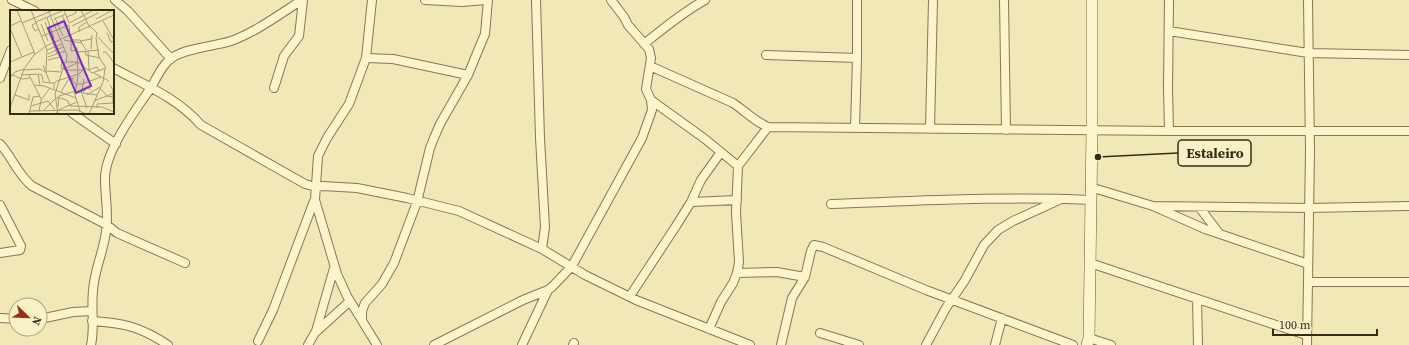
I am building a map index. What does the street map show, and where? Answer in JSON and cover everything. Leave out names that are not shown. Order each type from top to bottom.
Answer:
[{"type":"street","points":[[12,0],[30,7]]},
{"type":"street","points":[[115,0],[128,11],[171,59]]},
{"type":"street","points":[[91,345],[93,289],[107,225],[105,179],[107,165],[134,110],[164,66],[171,59],[188,51],[230,41],[243,36],[302,0]]},
{"type":"street","points":[[274,88],[284,56],[299,36],[302,0]]},
{"type":"street","points":[[258,341],[273,310],[314,200],[318,156],[327,138],[349,104],[366,58],[372,0]]},
{"type":"street","points":[[362,321],[362,311],[365,302],[382,284],[391,270],[417,202],[430,148],[440,124],[468,75],[484,34],[487,0],[462,2],[426,0]]},
{"type":"street","points":[[536,0],[540,138],[546,227],[542,249]]},
{"type":"street","points":[[611,0],[628,25],[649,49],[651,58],[646,89],[652,100],[722,152],[738,166]]},
{"type":"street","points":[[644,44],[657,35],[671,22],[705,0]]},
{"type":"street","points":[[855,128],[857,0]]},
{"type":"street","points":[[930,129],[933,0]]},
{"type":"street","points":[[1004,0],[1006,130]]},
{"type":"street","points":[[1092,0],[1092,130],[1088,341],[1110,345]]},
{"type":"street","points":[[1169,0],[1169,132]]},
{"type":"street","points":[[1307,345],[1309,208],[1308,0]]},
{"type":"street","points":[[1169,31],[1308,53],[1409,55]]},
{"type":"street","points":[[0,78],[10,53]]},
{"type":"street","points":[[766,55],[857,58]]},
{"type":"street","points":[[366,58],[393,59],[468,75]]},
{"type":"street","points":[[650,66],[733,104],[757,122],[768,127],[1169,132],[1309,130],[1409,131]]},
{"type":"street","points":[[114,68],[151,87],[176,102],[192,115],[201,125],[305,184],[316,187],[357,188],[407,198],[417,202],[459,211],[542,249],[585,275],[630,296],[709,329],[732,342],[750,345]]},
{"type":"street","points":[[522,345],[548,290],[572,266],[642,138],[651,115],[652,100]]},
{"type":"street","points":[[73,114],[116,144]]},
{"type":"street","points":[[709,329],[721,302],[733,283],[739,262],[736,213],[738,166],[768,127]]},
{"type":"street","points":[[0,144],[14,162],[25,181],[32,186],[107,225],[117,233],[185,263]]},
{"type":"street","points":[[630,296],[691,202],[701,180],[722,152]]},
{"type":"street","points":[[1090,188],[1153,206],[1205,229],[1308,264]]},
{"type":"street","points":[[926,345],[984,245],[990,238],[1013,221],[1061,199]]},
{"type":"street","points":[[314,200],[340,282],[376,345]]},
{"type":"street","points":[[691,202],[737,200]]},
{"type":"street","points":[[831,204],[939,200],[1090,200]]},
{"type":"street","points":[[0,205],[21,246],[20,250],[0,253]]},
{"type":"street","points":[[1153,206],[1309,208],[1409,206]]},
{"type":"street","points":[[1199,207],[1220,234]]},
{"type":"street","points":[[781,345],[792,298],[805,277],[814,245],[926,290],[1073,345]]},
{"type":"street","points":[[1090,263],[1306,335]]},
{"type":"street","points":[[308,345],[316,332],[334,267]]},
{"type":"street","points":[[737,272],[777,272],[805,277]]},
{"type":"street","points":[[1308,282],[1409,282]]},
{"type":"street","points":[[434,345],[523,300],[548,290]]},
{"type":"street","points":[[1196,299],[1198,345]]},
{"type":"street","points":[[316,332],[351,302],[365,302]]},
{"type":"street","points":[[48,317],[73,312],[92,312]]},
{"type":"street","points":[[995,345],[1002,318]]},
{"type":"street","points":[[92,321],[126,324],[155,336],[164,344]]},
{"type":"street","points":[[820,333],[859,345]]},
{"type":"place","name":"Estaleiro","points":[[1098,157]]}]
